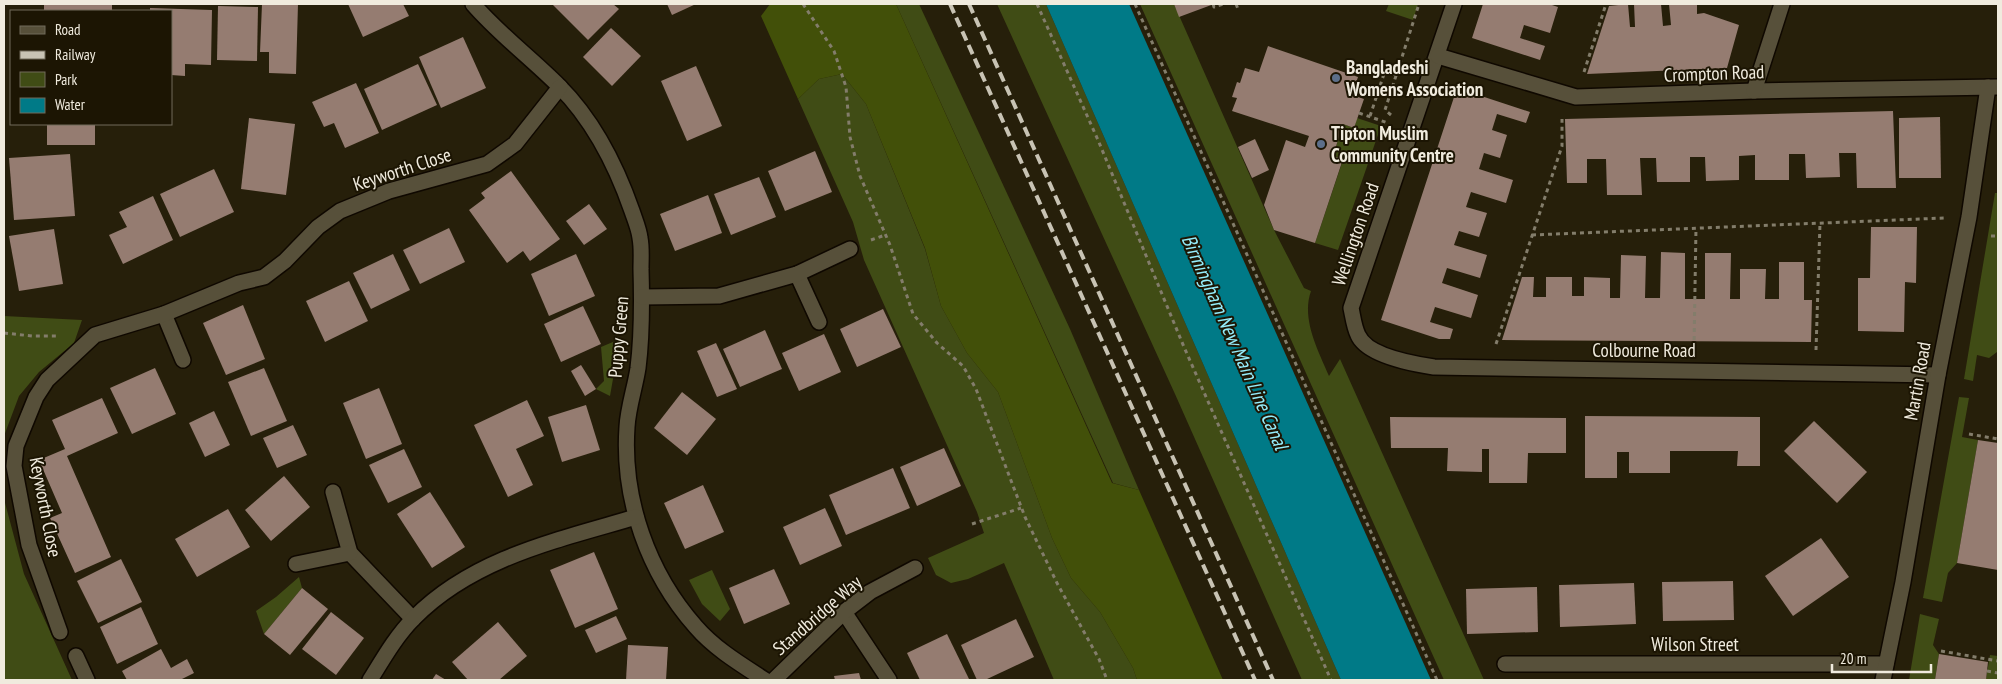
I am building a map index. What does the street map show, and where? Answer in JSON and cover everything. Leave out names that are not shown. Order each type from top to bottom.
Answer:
[{"type":"street","name":"Puppy Green","points":[[473,4],[486,19],[560,87],[592,125],[609,154],[624,188],[641,239],[642,297],[638,367],[627,426],[628,480],[636,517],[651,558],[674,598],[697,628],[732,658],[765,680]]},
{"type":"street","name":"Wellington Road","points":[[1358,336],[1351,308],[1438,56],[1454,4]]},
{"type":"street","points":[[1754,91],[1782,4]]},
{"type":"street","name":"Crompton Road","points":[[1438,56],[1569,95],[1993,87]]},
{"type":"street","name":"Keyworth Close","points":[[60,632],[29,545],[14,466],[16,446],[36,397],[47,380],[95,336],[164,314],[239,283],[264,276],[285,261],[318,227],[340,211],[389,191],[487,164],[514,144],[560,87]]},
{"type":"street","name":"Martin Road","points":[[1883,680],[1903,582],[1938,375],[1993,87]]},
{"type":"street","points":[[642,297],[720,296],[797,274],[850,249]]},
{"type":"street","points":[[797,274],[818,322]]},
{"type":"street","points":[[164,314],[183,360]]},
{"type":"street","name":"Colbourne Road","points":[[1358,336],[1373,349],[1400,361],[1434,367],[1938,375]]},
{"type":"street","points":[[333,492],[350,553],[412,619]]},
{"type":"street","points":[[370,680],[384,656],[412,619],[439,596],[490,565],[532,548],[636,517]]},
{"type":"street","points":[[296,564],[350,553]]},
{"type":"street","name":"Standbridge Way","points":[[774,680],[844,612],[870,592],[915,568]]},
{"type":"street","points":[[844,612],[889,680]]},
{"type":"street","points":[[76,656],[87,680]]},
{"type":"street","name":"Wilson Street","points":[[1505,664],[1886,664]]},
{"type":"path","points":[[803,4],[834,51],[846,87],[850,137],[860,176],[890,245],[913,314],[937,343],[963,366],[976,389],[1021,508],[1057,583],[1099,659],[1108,680]]},
{"type":"path","points":[[1036,4],[1098,140],[1184,347],[1331,680]]},
{"type":"path","points":[[1135,4],[1437,680]]},
{"type":"path","points":[[1213,4],[1214,7],[1223,4]]},
{"type":"path","points":[[1236,4],[1238,9]]},
{"type":"path","points":[[1396,119],[1385,110],[1419,4]]},
{"type":"path","points":[[1488,369],[1562,146],[1569,95],[1606,4]]},
{"type":"path","points":[[1370,116],[1385,71],[1397,75]]},
{"type":"path","points":[[1359,113],[1394,125]]},
{"type":"path","points":[[1532,235],[1969,217]]},
{"type":"path","points":[[1815,372],[1820,223]]},
{"type":"path","points":[[1693,371],[1696,228]]},
{"type":"path","points":[[4,333],[32,336],[95,336]]},
{"type":"path","points":[[1969,434],[1998,439]]},
{"type":"path","points":[[972,524],[1021,508]]},
{"type":"path","points":[[1941,651],[1998,661]]},
{"type":"path","points":[[1987,671],[1998,673]]},
{"type":"green space","points":[[770,4],[896,4],[1112,483],[1139,490],[1223,680],[1137,680],[1133,668],[1100,612],[1071,578],[1052,538],[998,392],[967,353],[941,306],[925,248],[866,104],[842,74],[819,79],[798,99],[761,16]]},
{"type":"green space","points":[[896,4],[919,4],[1070,329],[1139,490],[1113,483]]},
{"type":"green space","points":[[997,4],[1046,4],[1341,680],[1302,680],[1175,394]]},
{"type":"green space","points":[[1140,4],[1174,4],[1274,230],[1304,288],[1311,291],[1308,302],[1309,323],[1329,376],[1340,359],[1484,680],[1444,680]]},
{"type":"green space","points":[[1389,4],[1418,4],[1413,20],[1386,11]]},
{"type":"green space","points":[[842,74],[866,104],[925,249],[941,306],[967,353],[998,392],[1052,538],[1071,578],[1100,612],[1133,668],[1137,680],[1054,680],[1004,563],[968,579],[951,583],[936,575],[928,558],[984,533],[977,512],[864,260],[853,222],[798,99],[819,79]]},
{"type":"green space","points":[[1357,118],[1381,126],[1338,250],[1315,243],[1343,160],[1333,156],[1343,124],[1354,128]]},
{"type":"green space","points":[[1995,193],[1998,193],[1997,352],[1989,358],[1977,355],[1973,381],[1964,379]]},
{"type":"green space","points":[[4,316],[82,320],[74,343],[39,372],[19,396],[4,436]]},
{"type":"green space","points":[[620,339],[610,396],[596,389],[604,381],[601,347]]},
{"type":"green space","points":[[1959,397],[1969,398],[1962,437],[1978,440],[1957,563],[1948,573],[1942,602],[1923,598]]},
{"type":"green space","points":[[4,499],[24,574],[72,680],[4,680]]},
{"type":"green space","points":[[712,570],[730,609],[720,621],[702,604],[689,580]]},
{"type":"green space","points":[[299,577],[302,588],[264,634],[256,611]]},
{"type":"green space","points":[[1920,614],[1939,619],[1933,645],[1939,654],[1935,680],[1909,680]]},
{"type":"green space","points":[[1990,655],[1998,656],[1998,680],[1979,680],[1986,679]]},
{"type":"water","name":"Birmingham New Main Line Canal","points":[[1046,4],[1129,4],[1431,680],[1341,680]]},
{"type":"building","points":[[44,4],[112,4],[112,10],[44,10]]},
{"type":"building","points":[[262,4],[298,4],[296,74],[269,73],[269,52],[260,52]]},
{"type":"building","points":[[348,4],[403,4],[409,16],[363,37]]},
{"type":"building","points":[[552,4],[613,4],[619,9],[588,40]]},
{"type":"building","points":[[667,4],[696,4],[672,15]]},
{"type":"building","points":[[1174,4],[1214,4],[1179,17]]},
{"type":"building","points":[[1483,4],[1549,4],[1558,7],[1550,33],[1524,25],[1520,38],[1545,46],[1540,60],[1472,38]]},
{"type":"building","points":[[1628,4],[1630,27],[1635,27],[1634,4],[1661,4],[1663,26],[1671,25],[1669,4],[1697,4],[1697,14],[1704,13],[1739,25],[1727,68],[1587,74],[1609,6]]},
{"type":"building","points":[[218,6],[258,7],[257,61],[217,60]]},
{"type":"building","points":[[150,8],[212,10],[211,65],[185,64],[185,76],[172,75],[172,10],[150,10]]},
{"type":"building","points":[[611,28],[641,56],[612,86],[583,57]]},
{"type":"building","points":[[463,37],[486,88],[441,108],[419,57]]},
{"type":"building","name":"Tipton Muslim Community Centre","points":[[1268,46],[1358,77],[1352,95],[1364,99],[1354,128],[1343,124],[1333,156],[1343,159],[1315,243],[1274,230],[1264,205],[1286,140],[1305,147],[1309,136],[1232,111],[1237,98],[1232,97],[1237,82],[1240,83],[1245,68],[1259,72]]},
{"type":"building","points":[[418,64],[437,105],[382,130],[364,89]]},
{"type":"building","points":[[696,66],[722,126],[687,141],[661,81]]},
{"type":"building","points":[[356,83],[379,133],[345,148],[334,123],[324,127],[312,102]]},
{"type":"building","points":[[1457,88],[1530,112],[1526,123],[1497,114],[1492,130],[1507,135],[1500,158],[1484,153],[1479,169],[1513,180],[1506,203],[1471,192],[1466,207],[1487,213],[1479,237],[1459,231],[1454,245],[1487,255],[1480,278],[1447,268],[1442,283],[1478,295],[1471,318],[1435,307],[1430,322],[1453,329],[1450,339],[1439,339],[1381,320]]},
{"type":"building","points":[[1893,111],[1896,188],[1857,188],[1856,153],[1839,153],[1840,177],[1806,178],[1805,154],[1789,154],[1789,180],[1755,180],[1755,155],[1739,156],[1739,180],[1706,181],[1705,157],[1690,157],[1690,182],[1657,182],[1656,158],[1640,158],[1642,195],[1607,195],[1606,159],[1587,159],[1587,183],[1567,183],[1565,119]]},
{"type":"building","points":[[1940,117],[1941,178],[1899,178],[1899,118]]},
{"type":"building","points":[[249,118],[295,124],[286,195],[241,189]]},
{"type":"building","points":[[47,125],[95,125],[95,145],[47,145]]},
{"type":"building","points":[[1255,139],[1269,170],[1252,178],[1238,147]]},
{"type":"building","points":[[815,151],[832,192],[785,211],[768,171]]},
{"type":"building","points":[[70,154],[75,216],[14,220],[9,158]]},
{"type":"building","points":[[214,169],[234,212],[180,237],[160,194]]},
{"type":"building","points":[[511,171],[560,239],[530,261],[523,251],[507,263],[469,210],[485,198],[481,193]]},
{"type":"building","points":[[759,177],[776,217],[731,235],[714,194]]},
{"type":"building","points":[[708,195],[722,233],[675,251],[660,214]]},
{"type":"building","points":[[153,196],[173,240],[123,264],[109,235],[127,227],[119,212]]},
{"type":"building","points":[[589,204],[607,229],[584,245],[566,221]]},
{"type":"building","points":[[1871,227],[1917,227],[1916,283],[1905,282],[1904,332],[1858,331],[1858,278],[1870,278]]},
{"type":"building","points":[[449,228],[465,262],[420,284],[403,250]]},
{"type":"building","points":[[54,229],[63,284],[19,291],[9,236]]},
{"type":"building","points":[[1661,252],[1685,253],[1685,299],[1705,299],[1705,253],[1731,253],[1730,299],[1740,299],[1740,269],[1766,269],[1765,299],[1779,299],[1779,262],[1804,262],[1804,300],[1812,300],[1811,342],[1502,340],[1522,277],[1534,277],[1533,297],[1546,297],[1546,277],[1572,277],[1572,296],[1584,296],[1584,277],[1610,278],[1610,298],[1620,298],[1621,255],[1646,256],[1645,298],[1660,298]]},
{"type":"building","points":[[393,254],[410,290],[371,309],[353,273]]},
{"type":"building","points":[[576,254],[595,296],[549,316],[531,274]]},
{"type":"building","points":[[349,281],[368,321],[325,342],[306,301]]},
{"type":"building","points":[[243,305],[265,359],[226,375],[203,323]]},
{"type":"building","points":[[583,306],[601,344],[561,362],[544,324]]},
{"type":"building","points":[[883,309],[901,347],[857,367],[840,329]]},
{"type":"building","points":[[765,330],[782,369],[740,387],[723,349]]},
{"type":"building","points":[[824,334],[841,372],[799,391],[782,353]]},
{"type":"building","points":[[716,343],[737,389],[717,397],[697,351]]},
{"type":"building","points":[[581,365],[596,389],[585,396],[571,371]]},
{"type":"building","points":[[155,368],[176,414],[132,434],[110,388]]},
{"type":"building","points":[[264,368],[287,421],[251,436],[228,382]]},
{"type":"building","points":[[379,388],[402,444],[366,459],[343,403]]},
{"type":"building","points":[[682,392],[716,419],[687,455],[654,428]]},
{"type":"building","points":[[102,398],[118,433],[67,456],[111,557],[75,573],[50,518],[62,513],[39,460],[65,449],[52,420]]},
{"type":"building","points":[[527,400],[544,436],[516,449],[533,485],[508,497],[474,425]]},
{"type":"building","points":[[586,405],[600,450],[562,462],[548,417]]},
{"type":"building","points":[[214,411],[230,445],[205,457],[189,423]]},
{"type":"building","points":[[1585,416],[1760,417],[1760,466],[1737,466],[1738,451],[1670,451],[1670,473],[1629,473],[1629,452],[1617,452],[1617,478],[1585,478]]},
{"type":"building","points":[[1390,417],[1566,418],[1566,453],[1528,453],[1527,483],[1489,483],[1489,449],[1482,449],[1482,472],[1447,471],[1448,448],[1391,448]]},
{"type":"building","points":[[1814,421],[1867,472],[1837,503],[1784,451]]},
{"type":"building","points":[[293,425],[307,455],[277,468],[263,438]]},
{"type":"building","points":[[1978,440],[1998,443],[1998,570],[1957,563]]},
{"type":"building","points":[[944,448],[961,486],[917,506],[900,467]]},
{"type":"building","points":[[404,449],[422,487],[388,503],[369,465]]},
{"type":"building","points":[[893,468],[910,508],[846,535],[829,495]]},
{"type":"building","points":[[284,476],[310,507],[271,541],[245,510]]},
{"type":"building","points":[[703,485],[724,532],[685,549],[664,503]]},
{"type":"building","points":[[430,492],[465,547],[432,568],[397,514]]},
{"type":"building","points":[[825,508],[842,546],[800,565],[783,527]]},
{"type":"building","points":[[228,509],[250,547],[197,577],[175,539]]},
{"type":"building","points":[[1821,538],[1849,577],[1793,616],[1765,576]]},
{"type":"building","points":[[594,552],[618,609],[575,628],[550,570]]},
{"type":"building","points":[[121,559],[142,602],[98,623],[77,581]]},
{"type":"building","points":[[774,569],[790,604],[744,624],[729,588]]},
{"type":"building","points":[[1733,581],[1734,620],[1663,621],[1662,582]]},
{"type":"building","points":[[1634,583],[1636,624],[1560,627],[1559,585]]},
{"type":"building","points":[[1537,587],[1538,632],[1467,634],[1466,589]]},
{"type":"building","points":[[302,588],[328,609],[290,655],[264,634]]},
{"type":"building","points":[[141,607],[158,644],[117,664],[100,627]]},
{"type":"building","points":[[331,612],[364,638],[336,675],[302,649]]},
{"type":"building","points":[[616,616],[627,639],[596,653],[585,630]]},
{"type":"building","points":[[1016,619],[1034,657],[985,680],[977,680],[961,645]]},
{"type":"building","points":[[498,622],[527,656],[499,680],[468,680],[452,662]]},
{"type":"building","points":[[947,634],[969,679],[920,680],[907,653]]},
{"type":"building","points":[[628,645],[668,647],[666,680],[626,680]]},
{"type":"building","points":[[161,649],[171,668],[187,659],[194,673],[180,680],[127,680],[122,671]]},
{"type":"building","points":[[1939,654],[1988,662],[1986,680],[1935,680]]},
{"type":"building","points":[[859,673],[861,680],[835,680],[834,676]]},
{"type":"building","points":[[436,674],[446,680],[432,680]]},
{"type":"railway","points":[[950,4],[1255,680]]},
{"type":"railway","points":[[969,4],[1273,680]]},
{"type":"place","name":"Bangladeshi Womens Association","points":[[1336,78]]},
{"type":"place","name":"Tipton Muslim Community Centre","points":[[1321,144]]}]
